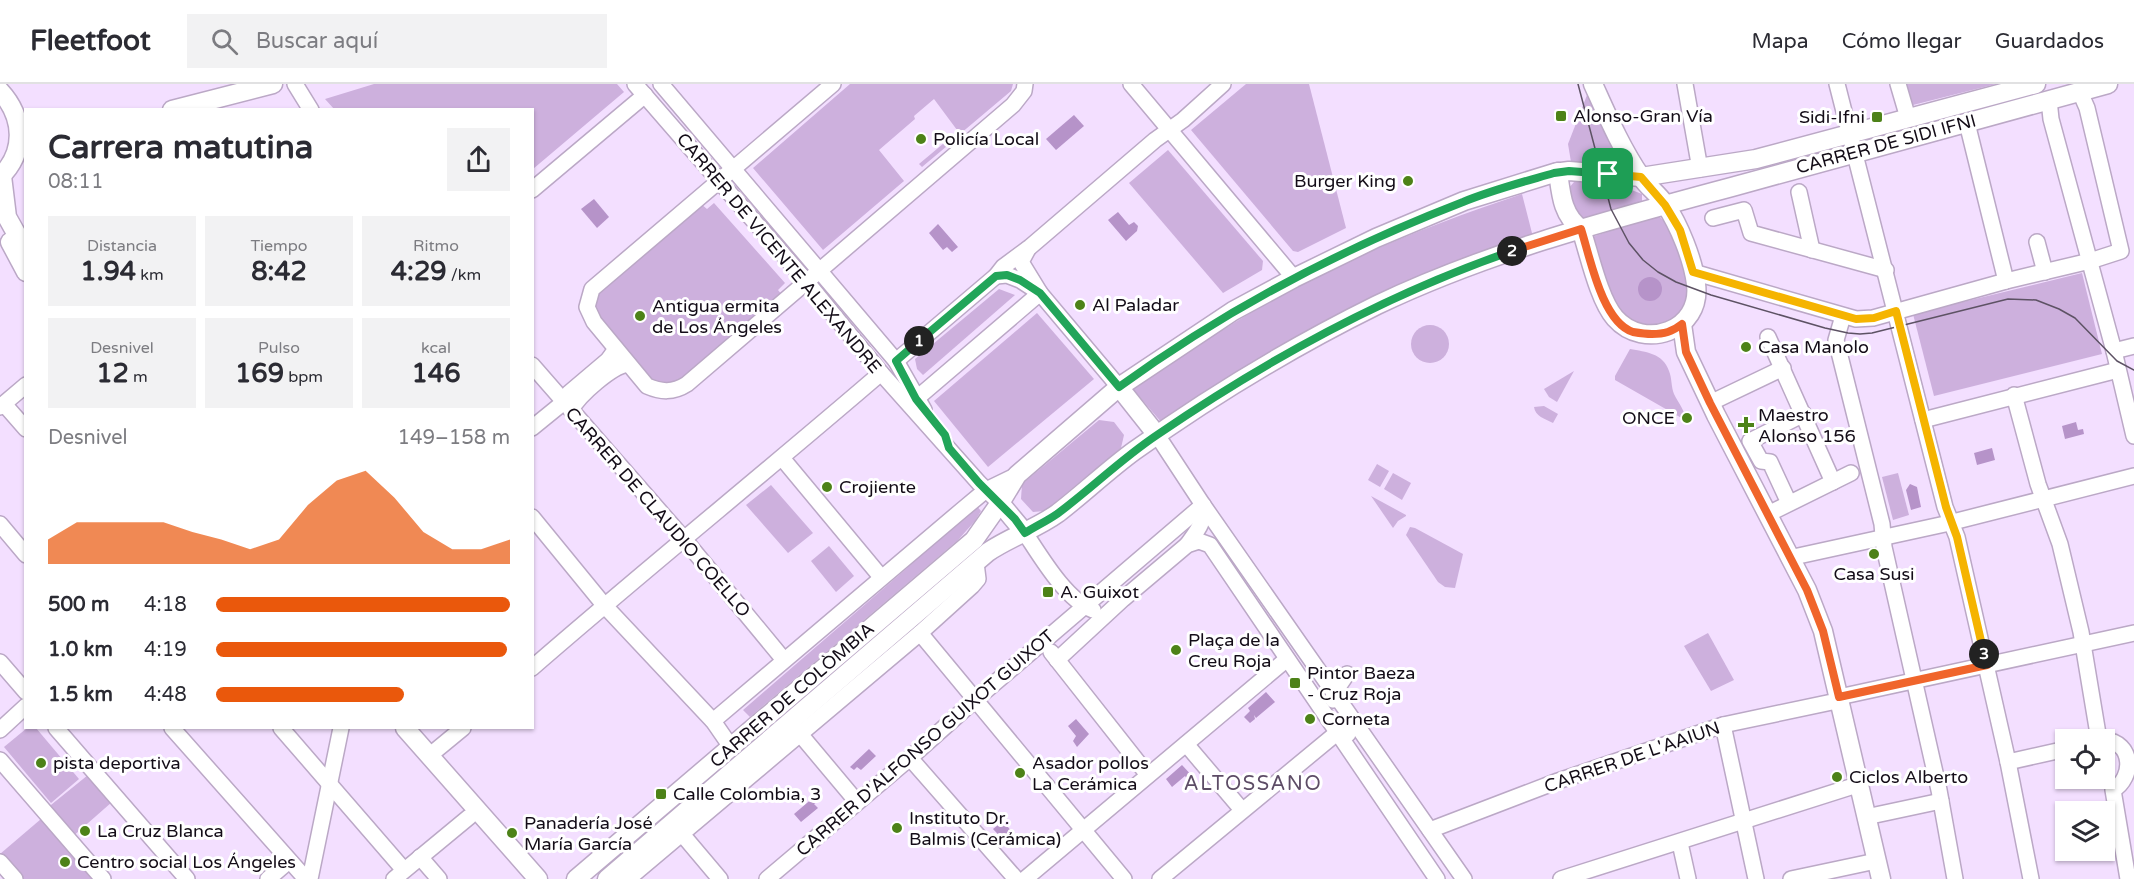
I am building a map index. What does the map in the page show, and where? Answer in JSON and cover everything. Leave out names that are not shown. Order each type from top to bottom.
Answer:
[{"type":"main road","points":[[180,108],[273,84]]},
{"type":"main road","points":[[1558,172],[1566,213],[1581,229],[1605,301],[1614,317],[1632,331],[1657,334],[1675,330],[1690,314],[1695,302],[1696,286],[1680,230],[1665,205],[1641,177],[1612,127],[1596,84]]},
{"type":"main road","name":"CARRER DE SIDI IFNI","points":[[1558,172],[1641,177],[1756,159],[2036,84]]},
{"type":"main road","name":"CARRER DE SIDI IFNI","points":[[1665,205],[2108,84]]},
{"type":"main road","points":[[0,92],[14,108],[20,134],[17,151],[9,171],[7,217],[24,247]]},
{"type":"main road","name":"CARRER DE COLÒMBIA","points":[[576,879],[974,540],[1017,475],[1119,387],[1233,311],[1354,248],[1464,201],[1558,172]]},
{"type":"main road","points":[[1680,230],[1681,217],[1685,209],[1701,195]]},
{"type":"main road","points":[[1581,229],[1665,205]]},
{"type":"main road","points":[[0,222],[24,268]]},
{"type":"main road","name":"CARRER DE COLÒMBIA","points":[[615,878],[976,563],[1006,540],[1025,533],[1056,514],[1157,435],[1267,364],[1379,304],[1493,257],[1581,229]]},
{"type":"main road","points":[[1682,324],[1686,352],[1807,590],[1823,631],[1881,879]]},
{"type":"main road","points":[[1119,387],[1157,435]]},
{"type":"main road","points":[[1000,503],[1025,533]]},
{"type":"main road","points":[[394,729],[523,879]]},
{"type":"main road","points":[[406,729],[538,879]]},
{"type":"street","points":[[295,84],[304,108]]},
{"type":"street","name":"CARRER DE VICENTE ALEXANDRE","points":[[661,84],[896,361],[916,399],[945,435],[949,448]]},
{"type":"street","points":[[833,84],[592,289],[587,307],[594,322],[646,386],[657,390],[678,390],[1013,105],[1024,91],[1025,84]]},
{"type":"street","points":[[1131,84],[1294,278]]},
{"type":"street","points":[[896,361],[996,276],[1003,267],[1030,247],[1223,84]]},
{"type":"street","points":[[1685,84],[1700,169]]},
{"type":"street","points":[[1837,84],[1946,507],[1957,537],[2008,762],[2031,879]]},
{"type":"street","points":[[1898,84],[1908,118]]},
{"type":"street","points":[[534,188],[640,89]]},
{"type":"street","name":"CARRER DE VICENTE ALEXANDRE","points":[[640,89],[806,281],[881,373],[1000,503]]},
{"type":"street","points":[[1693,272],[1856,319],[1874,318],[2121,251],[2087,108],[2079,92]]},
{"type":"street","points":[[2049,100],[2051,118],[2114,351],[2134,436]]},
{"type":"street","points":[[1967,123],[2006,281]]},
{"type":"street","points":[[1799,192],[1812,249]]},
{"type":"street","points":[[1713,218],[1744,210],[1751,232],[1886,270]]},
{"type":"street","points":[[2037,242],[2044,272]]},
{"type":"street","points":[[1030,247],[1021,262],[1040,293],[1119,387]]},
{"type":"street","points":[[996,276],[1007,275],[1020,280],[1040,293]]},
{"type":"street","points":[[916,399],[1040,293]]},
{"type":"street","points":[[1843,316],[1836,340],[1882,524],[1884,548],[1941,801],[1955,879]]},
{"type":"street","points":[[1768,337],[1833,482]]},
{"type":"street","points":[[2114,351],[2134,346]]},
{"type":"street","points":[[567,406],[569,393],[608,360],[616,349]]},
{"type":"street","points":[[534,427],[576,401],[616,367],[628,364]]},
{"type":"street","name":"CARRER DE CLAUDIO COELLO","points":[[534,367],[684,538],[784,660]]},
{"type":"street","points":[[1710,403],[1783,368]]},
{"type":"street","points":[[1923,420],[2118,370]]},
{"type":"street","points":[[534,666],[881,373]]},
{"type":"street","points":[[24,387],[2,405],[24,427]]},
{"type":"street","points":[[2014,395],[2038,483],[2060,544],[2082,643],[2097,729]]},
{"type":"street","points":[[1789,503],[1770,462],[1761,461],[1750,441],[1804,414]]},
{"type":"street","points":[[1157,435],[1203,505],[1464,879]]},
{"type":"street","points":[[782,458],[881,577]]},
{"type":"street","points":[[1768,514],[1851,473]]},
{"type":"street","name":"CARRER DE COLÒMBIA","points":[[713,721],[986,490],[1017,475]]},
{"type":"street","points":[[1789,558],[1951,522],[2134,476]]},
{"type":"street","points":[[1057,660],[1105,615],[1187,545],[1205,515],[1203,505]]},
{"type":"street","name":"CARRER D'ALFONSO GUIXOT GUIXOT","points":[[767,879],[1203,505]]},
{"type":"street","points":[[534,519],[604,605],[713,721],[731,747]]},
{"type":"street","points":[[0,524],[24,553]]},
{"type":"street","points":[[1025,533],[1068,591],[1084,607],[1105,615]]},
{"type":"street","points":[[1187,545],[1200,541],[1210,545],[1437,879]]},
{"type":"street","name":"CARRER DE COLÒMBIA","points":[[615,878],[682,834],[920,633],[978,579],[976,563]]},
{"type":"street","points":[[920,633],[1124,879]]},
{"type":"street","name":"CARRER DE L'AAIUN","points":[[1430,830],[1558,781],[1723,725],[1832,702],[1839,697],[2134,633]]},
{"type":"street","points":[[1043,642],[1148,775]]},
{"type":"street","points":[[1025,879],[1287,659]]},
{"type":"street","points":[[0,662],[24,690]]},
{"type":"street","points":[[1309,690],[1334,693],[1350,680]]},
{"type":"street","points":[[1160,879],[1242,810],[1334,726],[1334,693]]},
{"type":"street","points":[[0,730],[24,708]]},
{"type":"street","points":[[1723,725],[1756,879]]},
{"type":"street","points":[[1334,726],[1365,737]]},
{"type":"street","points":[[57,729],[187,879]]},
{"type":"street","points":[[173,729],[289,861],[308,879]]},
{"type":"street","points":[[282,729],[330,783],[399,875],[469,817]]},
{"type":"street","points":[[308,879],[341,729]]},
{"type":"street","points":[[429,756],[462,729]]},
{"type":"street","points":[[800,734],[857,802]]},
{"type":"street","points":[[2115,743],[2133,756],[2131,775],[2126,783],[2113,790],[2128,879]]},
{"type":"street","points":[[1186,744],[1242,810]]},
{"type":"street","points":[[2008,762],[2055,751]]},
{"type":"street","points":[[910,758],[1016,879]]},
{"type":"street","points":[[0,760],[103,879]]},
{"type":"street","points":[[1561,879],[1860,784]]},
{"type":"street","points":[[1866,817],[1941,801]]},
{"type":"street","points":[[682,834],[720,879]]},
{"type":"street","points":[[1680,843],[1688,879]]},
{"type":"street","points":[[420,857],[439,879]]},
{"type":"street","points":[[268,879],[289,861]]},
{"type":"street","points":[[1791,879],[1876,861]]},
{"type":"shaded area","points":[[374,84],[617,84],[624,92],[534,168],[534,108],[333,108],[325,99]]},
{"type":"shaded area","points":[[850,84],[1013,84],[1011,91],[960,134],[934,99],[914,116],[915,119],[879,150],[904,181],[823,250],[753,168]]},
{"type":"shaded area","points":[[1246,84],[1309,84],[1346,228],[1298,252],[1293,251],[1191,130]]},
{"type":"shaded area","points":[[1904,84],[1996,84],[1909,106]]},
{"type":"shaded area","points":[[1589,90],[1623,160],[1621,166],[1571,162],[1568,144]]},
{"type":"shaded area","points":[[1074,115],[1084,126],[1056,150],[1046,139]]},
{"type":"shaded area","points":[[950,138],[953,141],[922,167],[919,164]]},
{"type":"shaded area","points":[[1168,150],[1263,261],[1262,270],[1223,293],[1129,183]]},
{"type":"shaded area","points":[[1574,182],[1616,184],[1642,194],[1642,201],[1584,218],[1576,217],[1568,189]]},
{"type":"shaded area","points":[[1522,194],[1533,237],[1162,423],[1132,388],[1237,321],[1317,277],[1452,218]]},
{"type":"shaded area","points":[[594,199],[609,217],[597,228],[581,209]]},
{"type":"shaded area","points":[[714,203],[785,283],[778,290],[782,295],[678,385],[655,385],[594,318],[592,301],[597,292],[701,204],[707,209]]},
{"type":"shaded area","points":[[1118,212],[1129,225],[1134,222],[1138,226],[1137,231],[1126,241],[1108,220]]},
{"type":"shaded area","points":[[1657,215],[1667,224],[1674,236],[1687,275],[1688,298],[1683,309],[1666,323],[1643,326],[1623,317],[1616,307],[1605,282],[1592,237]]},
{"type":"shaded area","points":[[938,224],[958,247],[952,252],[947,247],[943,250],[929,233]]},
{"type":"shaded area","points":[[2082,273],[2102,354],[1934,396],[1913,314]]},
{"type":"shaded area","points":[[1650,277],[1655,278],[1661,284],[1661,294],[1655,300],[1650,301],[1645,300],[1639,294],[1638,289],[1639,284],[1645,278]]},
{"type":"shaded area","points":[[999,289],[1015,295],[923,375],[917,369],[915,359]]},
{"type":"shaded area","points":[[1037,313],[1094,379],[988,467],[934,401]]},
{"type":"shaded area","points":[[1430,325],[1444,330],[1449,344],[1444,358],[1430,363],[1416,358],[1411,344],[1416,330]]},
{"type":"shaded area","points":[[1630,349],[1653,354],[1663,360],[1685,420],[1615,380]]},
{"type":"shaded area","points":[[1574,371],[1557,402],[1549,397],[1544,389]]},
{"type":"shaded area","points":[[1544,406],[1558,414],[1553,423],[1536,413],[1534,407]]},
{"type":"shaded area","points":[[1099,420],[1114,422],[1124,435],[1121,448],[1045,511],[1033,512],[1021,499],[1022,484]]},
{"type":"shaded area","points":[[2076,422],[2078,430],[2083,429],[2084,434],[2065,439],[2062,426]]},
{"type":"shaded area","points":[[1992,448],[1995,460],[1977,465],[1974,453]]},
{"type":"shaded area","points":[[1377,464],[1389,471],[1380,487],[1368,480]]},
{"type":"shaded area","points":[[1393,473],[1411,483],[1402,500],[1384,489]]},
{"type":"shaded area","points":[[1898,473],[1909,515],[1893,520],[1882,477]]},
{"type":"shaded area","points":[[1910,484],[1917,487],[1921,507],[1911,510],[1906,490]]},
{"type":"shaded area","points":[[771,485],[813,533],[788,553],[746,505]]},
{"type":"shaded area","points":[[1371,496],[1406,515],[1406,516],[1393,528]]},
{"type":"shaded area","points":[[976,505],[981,511],[958,540],[750,717],[743,710],[906,569]]},
{"type":"shaded area","points":[[1410,527],[1463,554],[1455,588],[1445,587],[1438,582],[1406,535]]},
{"type":"shaded area","points":[[829,546],[854,576],[836,592],[811,561]]},
{"type":"shaded area","points":[[1708,633],[1734,680],[1711,691],[1684,646]]},
{"type":"shaded area","points":[[1266,692],[1275,702],[1256,718],[1254,715],[1255,719],[1250,723],[1244,717],[1250,711],[1248,708]]},
{"type":"shaded area","points":[[1076,719],[1089,734],[1077,747],[1073,741],[1076,736],[1068,726]]},
{"type":"shaded area","name":"pista deportiva","points":[[26,729],[37,729],[79,779],[51,803],[4,747]]},
{"type":"shaded area","points":[[869,749],[876,756],[861,770],[857,767],[854,770],[850,767]]},
{"type":"shaded area","points":[[1182,765],[1195,779],[1190,783],[1185,776],[1172,787],[1166,779]]},
{"type":"shaded area","points":[[88,775],[112,802],[71,838],[46,809]]},
{"type":"shaded area","points":[[814,797],[818,801],[814,804],[818,808],[801,822],[794,814]]},
{"type":"shaded area","points":[[41,819],[92,879],[18,879],[0,858],[0,854]]},
{"type":"shaded area","points":[[1003,821],[1021,843],[1016,846],[1013,842],[1008,845],[993,829]]},
{"type":"tram line","points":[[1578,84],[1611,209],[1629,243],[1643,260],[1676,282],[1711,295],[1825,328],[1860,334],[2008,299],[2036,300],[2075,318],[2117,361],[2134,370]]},
{"type":"place","name":"Alonso-Gran Vía","points":[[1561,116]]},
{"type":"place","name":"Sidi-Ifni","points":[[1877,117]]},
{"type":"place","name":"Policía Local","points":[[921,139]]},
{"type":"place","name":"Burger King","points":[[1408,181]]},
{"type":"place","name":"Al Paladar","points":[[1080,305]]},
{"type":"place","name":"Antigua ermita de Los Ángeles","points":[[640,316]]},
{"type":"place","name":"Casa Manolo","points":[[1746,347]]},
{"type":"place","name":"ONCE","points":[[1687,418]]},
{"type":"place","name":"Maestro Alonso 156","points":[[1746,425]]},
{"type":"place","name":"Crojiente","points":[[827,487]]},
{"type":"place","name":"Casa Susi","points":[[1874,554]]},
{"type":"place","name":"A. Guixot","points":[[1048,592]]},
{"type":"place","name":"Plaça de la Creu Roja","points":[[1176,650]]},
{"type":"place","name":"Pintor Baeza - Cruz Roja","points":[[1295,683]]},
{"type":"place","name":"Corneta","points":[[1310,719]]},
{"type":"place","name":"pista deportiva","points":[[41,763]]},
{"type":"place","name":"Asador pollos La Cerámica","points":[[1020,773]]},
{"type":"place","name":"Ciclos Alberto","points":[[1837,777]]},
{"type":"place","name":"Calle Colombia, 3","points":[[661,794]]},
{"type":"place","name":"Instituto Dr. Balmis (Cerámica)","points":[[897,828]]},
{"type":"place","name":"La Cruz Blanca","points":[[85,831]]},
{"type":"place","name":"Panadería José María García","points":[[512,833]]},
{"type":"place","name":"Centro social Los Ángeles","points":[[65,862]]},
{"type":"district","name":"ALTOSSANO","points":[[1253,784]]},
{"type":"route","points":[[1569,171],[1608,174],[1641,177],[1665,205],[1680,230],[1693,272],[1856,319],[1874,318],[1896,311],[1946,507],[1957,537],[1987,665],[1839,697],[1823,631],[1807,590],[1716,415],[1686,352],[1682,324],[1675,330],[1657,334],[1632,331],[1622,325],[1614,317],[1605,301],[1581,229],[1493,257],[1442,277],[1379,304],[1305,342],[1157,435],[1056,514],[1025,533],[1015,519],[979,483],[949,448],[945,435],[916,399],[896,361],[996,276],[1007,275],[1020,280],[1040,293],[1119,387],[1233,311],[1376,238],[1464,201],[1554,173],[1569,171]]}]
